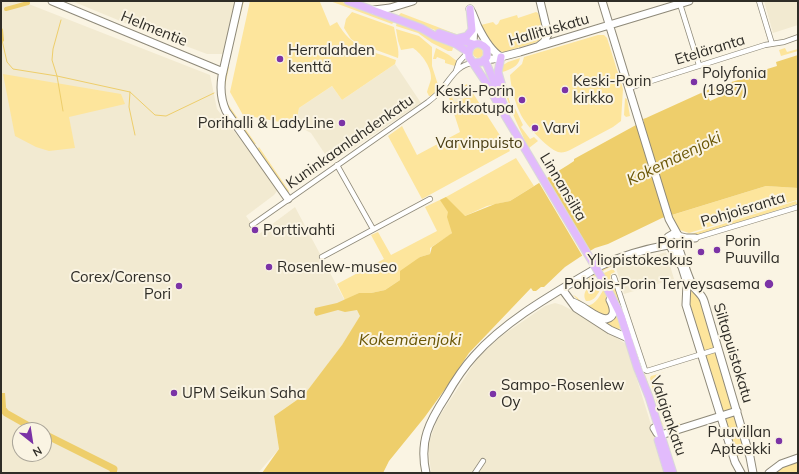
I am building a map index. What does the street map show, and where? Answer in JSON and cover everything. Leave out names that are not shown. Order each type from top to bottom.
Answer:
[{"type":"main road","name":"Helmentie","points":[[52,1],[223,72]]},
{"type":"main road","points":[[239,1],[223,72],[221,92],[224,105],[288,199]]},
{"type":"main road","points":[[348,1],[421,28],[473,44],[479,43],[486,47],[488,54],[485,60],[480,63],[473,62]]},
{"type":"main road","points":[[374,10],[390,8],[398,3],[413,1]]},
{"type":"main road","points":[[468,1],[475,26],[473,44],[468,52]]},
{"type":"main road","points":[[537,47],[544,42],[548,34],[540,1]]},
{"type":"main road","points":[[602,1],[669,219],[680,240],[679,245],[674,247],[669,241],[669,219]]},
{"type":"main road","name":"Hallituskatu","points":[[485,60],[500,58],[680,2],[689,1]]},
{"type":"main road","points":[[457,38],[467,36],[470,33],[472,24],[470,9]]},
{"type":"main road","points":[[470,9],[479,29],[500,58],[498,72],[514,129]]},
{"type":"main road","points":[[421,28],[435,36],[456,44],[468,52],[470,59],[488,84],[514,129]]},
{"type":"main road","points":[[485,60],[514,129]]},
{"type":"main road","name":"Linnansilta","points":[[514,129],[604,282]]},
{"type":"main road","points":[[426,473],[423,448],[425,435],[431,421],[463,370],[482,347],[515,320],[600,266],[669,241],[673,234],[678,236]]},
{"type":"main road","name":"Pohjoisranta","points":[[678,236],[695,238]]},
{"type":"main road","name":"Pohjoisranta","points":[[679,245],[695,238]]},
{"type":"main road","name":"Siltapuistokatu","points":[[669,241],[683,270],[687,283],[686,305],[735,462],[741,473]]},
{"type":"main road","name":"Siltapuistokatu","points":[[679,245],[679,252],[686,265],[691,281],[696,290],[703,297],[737,410],[753,473]]},
{"type":"main road","points":[[572,302],[580,304],[602,319],[611,317],[614,310],[604,282]]},
{"type":"main road","name":"Valajankatu","points":[[604,282],[617,306],[624,326],[656,426],[668,473]]},
{"type":"main road","points":[[562,289],[576,308],[610,330],[628,338]]},
{"type":"main road","points":[[686,293],[691,289],[696,290]]},
{"type":"main road","points":[[618,334],[624,326]]},
{"type":"main road","points":[[676,429],[664,429],[656,426],[657,433],[661,435],[737,410]]},
{"type":"main road","name":"Valajankatu","points":[[661,435],[673,473]]},
{"type":"main road","points":[[769,473],[781,464],[798,458]]},
{"type":"street","points":[[759,1],[772,44]]},
{"type":"street","points":[[680,2],[699,65]]},
{"type":"street","name":"Eteläranta","points":[[629,88],[699,65],[798,37]]},
{"type":"street","name":"Kuninkaanlahdenkatu","points":[[456,72],[459,62],[468,52]]},
{"type":"street","name":"Kuninkaanlahdenkatu","points":[[252,224],[429,101],[442,90],[456,72],[467,63],[473,62]]},
{"type":"street","points":[[337,165],[373,230]]},
{"type":"street","points":[[322,257],[430,199]]},
{"type":"street","name":"Pohjoisranta","points":[[695,238],[798,207]]},
{"type":"street","points":[[614,277],[645,370],[647,371],[718,349]]},
{"type":"street","points":[[475,473],[483,461]]},
{"type":"shaded area","points":[[1,1],[21,1],[210,75],[217,109],[254,157],[277,191],[274,195],[246,216],[259,234],[295,207],[344,299],[359,293],[375,293],[341,347],[304,395],[274,416],[279,449],[258,473],[1,473]]},
{"type":"shaded area","points":[[72,1],[235,1],[223,54],[207,54]]},
{"type":"shaded area","points":[[764,1],[798,1],[798,25],[773,33]]},
{"type":"shaded area","points":[[395,64],[421,103],[331,163],[311,133],[296,125],[299,108],[332,86],[342,100]]},
{"type":"shaded area","points":[[462,87],[467,97],[455,103],[450,93]]},
{"type":"shaded area","points":[[666,252],[674,279],[624,294],[616,268]]},
{"type":"shaded area","points":[[555,303],[583,316],[626,344],[666,473],[431,473],[428,445],[437,420],[477,359],[500,337],[545,306]]},
{"type":"green space","points":[[241,1],[244,1],[227,64]]},
{"type":"green space","name":"Herralahden kenttä","points":[[250,1],[320,2],[330,26],[337,22],[349,38],[355,43],[370,51],[396,60],[395,64],[342,100],[332,86],[299,108],[296,125],[243,115],[230,92]]},
{"type":"green space","points":[[330,1],[340,1],[394,22],[392,24]]},
{"type":"green space","points":[[352,12],[394,27],[398,47],[398,58],[357,43],[351,39],[344,28],[346,19]]},
{"type":"green space","points":[[536,12],[538,13],[544,30],[542,39],[504,52],[499,51],[492,46],[481,25],[493,22],[496,25],[500,20],[517,15],[518,18]]},
{"type":"green space","points":[[401,13],[457,35],[443,33],[398,16]]},
{"type":"green space","points":[[397,22],[454,45],[452,51],[448,51],[432,43],[418,33],[396,26]]},
{"type":"green space","points":[[396,29],[419,36],[432,47],[432,66],[439,88],[431,96],[429,96],[427,92],[431,79],[428,66],[420,54],[413,48],[401,50]]},
{"type":"green space","points":[[598,35],[604,35],[607,38],[623,89],[621,121],[613,127],[570,150],[558,152],[548,146],[532,130],[524,119],[515,100],[510,75],[522,64],[524,57]]},
{"type":"green space","points":[[436,48],[458,62],[455,66],[445,63],[445,60],[437,57],[436,59],[433,59]]},
{"type":"green space","points":[[476,48],[480,48],[482,49],[482,57],[476,58],[473,55],[473,51]]},
{"type":"green space","points":[[785,48],[787,52],[798,49],[798,51],[781,56],[779,50]]},
{"type":"green space","points":[[520,58],[514,67],[502,72],[511,106],[514,106],[523,125],[521,127],[530,139],[534,137],[538,141],[529,148],[508,101],[500,67],[508,62]]},
{"type":"green space","points":[[227,66],[229,67],[224,91],[225,100],[256,144],[252,144],[226,105],[223,91]]},
{"type":"green space","points":[[3,74],[121,94],[125,104],[69,117],[75,148],[49,151],[36,147],[15,136]]},
{"type":"green space","name":"Varvinpuisto","points":[[467,84],[510,151],[422,199],[388,136],[402,126],[417,155],[460,132],[448,95],[450,93],[455,103],[467,97],[462,87]]},
{"type":"green space","points":[[625,98],[627,99],[630,116],[626,117],[624,115]]},
{"type":"green space","points":[[259,147],[289,192],[284,189],[257,150]]},
{"type":"green space","points":[[516,158],[534,186],[510,201],[487,206],[465,216],[450,235],[430,248],[430,254],[420,257],[400,280],[385,290],[371,293],[359,293],[345,300],[337,284],[384,259],[371,235],[378,232],[391,255],[437,231],[425,207]]},
{"type":"green space","points":[[766,186],[798,188],[798,201],[797,200],[689,233],[680,230],[674,222],[672,215]]},
{"type":"green space","points":[[796,201],[797,204],[694,236],[688,235]]},
{"type":"green space","points":[[638,257],[610,267],[578,289],[602,269],[623,260]]},
{"type":"green space","points":[[613,269],[615,272],[611,274],[610,278],[616,286],[641,366],[658,415],[665,428],[659,419],[639,366],[621,308],[605,279],[604,273]]},
{"type":"green space","points":[[590,284],[593,290],[598,290],[601,288],[593,299],[586,301],[584,294]]},
{"type":"green space","points":[[604,289],[612,305],[612,310],[606,317],[583,305],[573,295],[583,303],[590,305],[596,301]]},
{"type":"green space","points":[[693,290],[700,295],[747,457],[745,454],[738,456],[737,459],[687,299],[690,292]]},
{"type":"green space","points":[[587,312],[608,322],[615,318],[617,314],[621,328],[616,330]]},
{"type":"green space","points":[[665,372],[656,375],[656,378],[653,379],[667,423],[661,413],[650,378],[651,376]]},
{"type":"green space","points":[[670,423],[671,426],[680,423],[672,427],[667,424]]},
{"type":"green space","points":[[798,460],[798,473],[772,473],[779,467]]},
{"type":"water","name":"Kokemäenjoki","points":[[798,55],[798,188],[766,186],[662,218],[608,244],[595,248],[565,267],[544,287],[541,287],[536,291],[533,291],[531,288],[469,353],[424,418],[389,461],[383,473],[262,473],[279,449],[274,416],[304,395],[342,345],[360,316],[357,310],[345,312],[338,310],[316,316],[314,313],[315,308],[337,303],[359,293],[371,293],[385,290],[400,280],[400,271],[420,257],[430,254],[432,247],[452,233],[447,217],[448,212],[440,200],[446,197],[465,216],[495,204],[510,201],[568,165],[574,161],[574,159],[644,122],[643,119],[712,88],[751,76],[751,74],[777,66],[776,62]]},
{"type":"water","points":[[1,393],[5,393],[6,407],[1,407]]},
{"type":"pier","points":[[709,89],[711,89],[712,92],[716,90],[719,97],[710,101],[707,94],[710,93]]},
{"type":"pier","points":[[545,177],[590,253],[583,257],[538,181]]},
{"type":"waterway","points":[[6,9],[28,3]]},
{"type":"waterway","points":[[61,20],[53,49],[52,60],[57,76],[63,111]]},
{"type":"waterway","points":[[1,30],[2,40]]},
{"type":"waterway","points":[[2,40],[7,62],[13,69],[57,76],[130,92],[155,115],[166,116],[214,93]]},
{"type":"waterway","points":[[130,92],[129,107],[135,135]]},
{"type":"waterway","points":[[1,407],[6,413],[22,422]]},
{"type":"waterway","points":[[52,438],[114,469],[113,473]]},
{"type":"place","name":"Herralahden kenttä","points":[[280,59]]},
{"type":"place","name":"Polyfonia (1987)","points":[[694,82]]},
{"type":"place","name":"Keski-Porin kirkko","points":[[565,90]]},
{"type":"place","name":"Keski-Porin kirkkotupa","points":[[522,100]]},
{"type":"place","name":"Porihalli & LadyLine","points":[[342,123]]},
{"type":"place","name":"Varvi","points":[[535,128]]},
{"type":"place","name":"Porttivahti","points":[[255,230]]},
{"type":"place","name":"Porin Puuvilla","points":[[717,250]]},
{"type":"place","name":"Porin Yliopistokeskus","points":[[701,252]]},
{"type":"place","name":"Rosenlew-museo","points":[[269,267]]},
{"type":"place","name":"Pohjois-Porin Terveysasema","points":[[769,284]]},
{"type":"place","name":"Corex/Corenso Pori","points":[[179,286]]},
{"type":"place","name":"UPM Seikun Saha","points":[[174,393]]},
{"type":"place","name":"Sampo-Rosenlew Oy","points":[[493,394]]},
{"type":"place","name":"Puuvillan Apteekki","points":[[779,441]]}]
